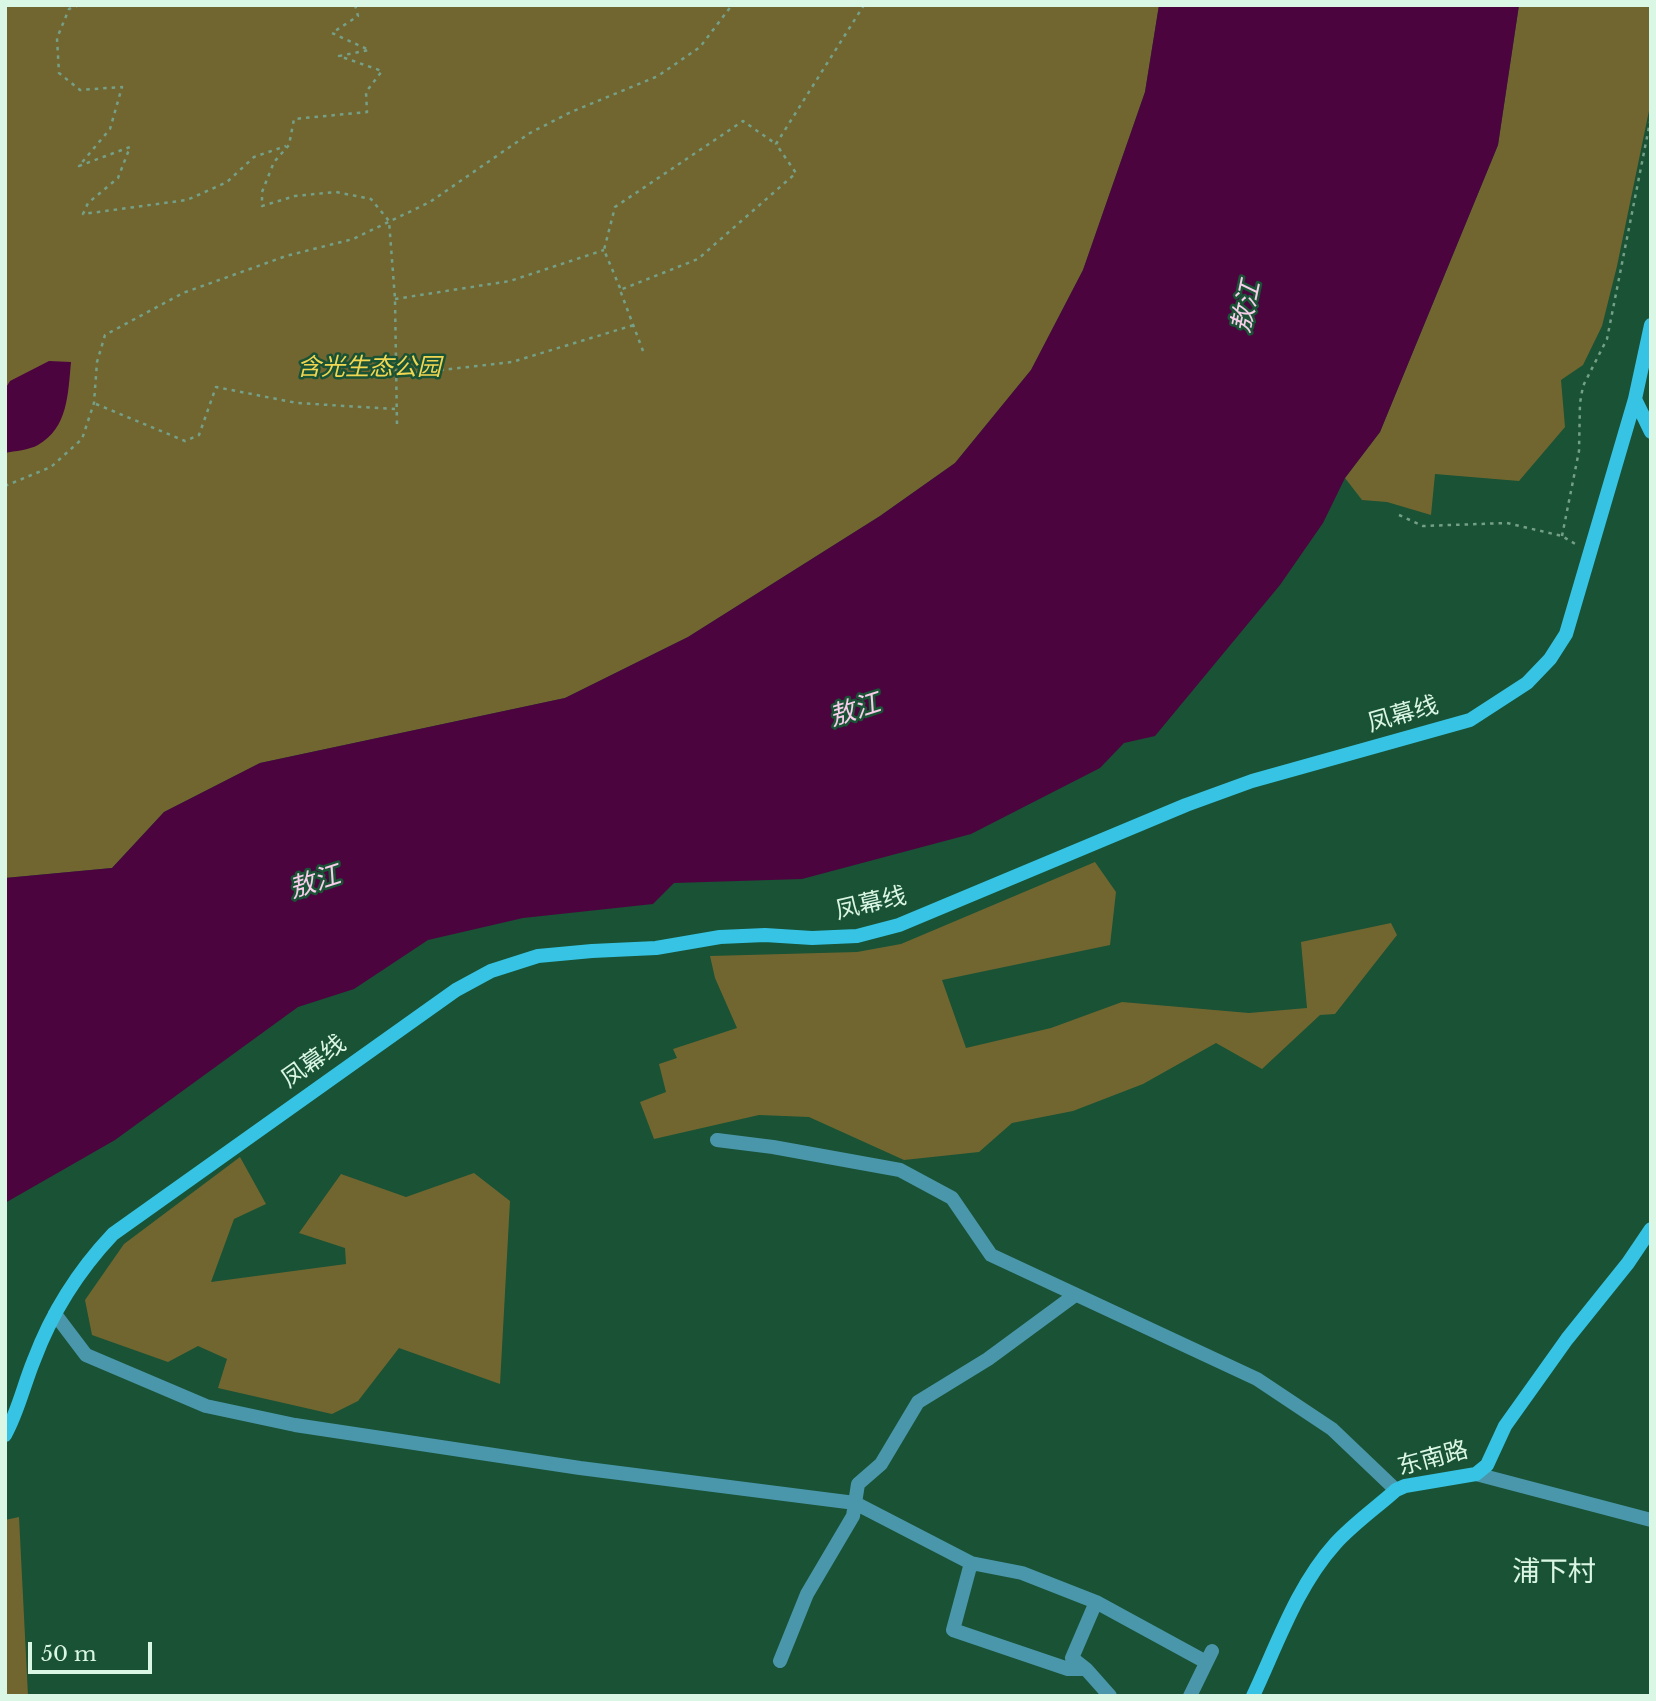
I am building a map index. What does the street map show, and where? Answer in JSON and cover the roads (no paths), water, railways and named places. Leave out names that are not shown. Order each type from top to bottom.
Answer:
[{"type":"main road","name":"凤幕线","points":[[5,1435],[38,1348],[55,1314],[88,1260],[123,1226],[456,989],[491,971],[538,956],[656,948],[720,937],[765,935],[812,938],[867,933],[899,925],[1186,805],[1252,781],[1470,720],[1502,700],[1527,683],[1550,659],[1566,635],[1634,399],[1651,325]]},
{"type":"main road","points":[[1634,399],[1651,432]]},
{"type":"main road","name":"东南路","points":[[1253,1696],[1289,1618],[1317,1568],[1336,1543],[1396,1490],[1413,1484],[1476,1474],[1487,1465],[1505,1426],[1567,1339],[1634,1256],[1651,1229]]},
{"type":"street","points":[[717,1140],[774,1147],[900,1170],[952,1198],[990,1255],[1257,1379],[1332,1429],[1396,1490]]},
{"type":"street","points":[[780,1661],[807,1594],[853,1516],[858,1484],[881,1464],[918,1402],[988,1359],[1075,1295]]},
{"type":"street","points":[[55,1314],[86,1355],[206,1406],[308,1427],[580,1468],[855,1503],[971,1563],[1022,1573],[1096,1602],[1209,1657],[1189,1696]]},
{"type":"street","points":[[1476,1474],[1651,1520]]},
{"type":"street","points":[[971,1563],[953,1630],[1068,1669],[1086,1670]]},
{"type":"street","points":[[1096,1602],[1072,1658],[1110,1696]]},
{"type":"water","name":"敖江","points":[[1159,5],[1519,5],[1498,145],[1380,432],[1345,478],[1323,523],[1280,585],[1155,736],[1124,743],[1100,768],[971,834],[802,879],[674,883],[653,904],[523,918],[428,940],[354,989],[298,1007],[115,1140],[5,1203],[5,878],[112,868],[164,812],[260,763],[565,698],[688,637],[880,516],[955,463],[1031,370],[1083,270],[1145,92]]},
{"type":"water","points":[[49,361],[71,362],[67,398],[61,420],[48,438],[38,445],[5,453],[5,389],[10,381]]},
{"type":"district","name":"浦下村","points":[[1554,1573]]},
{"type":"park label","name":"含光生态公园","points":[[369,368]]}]
